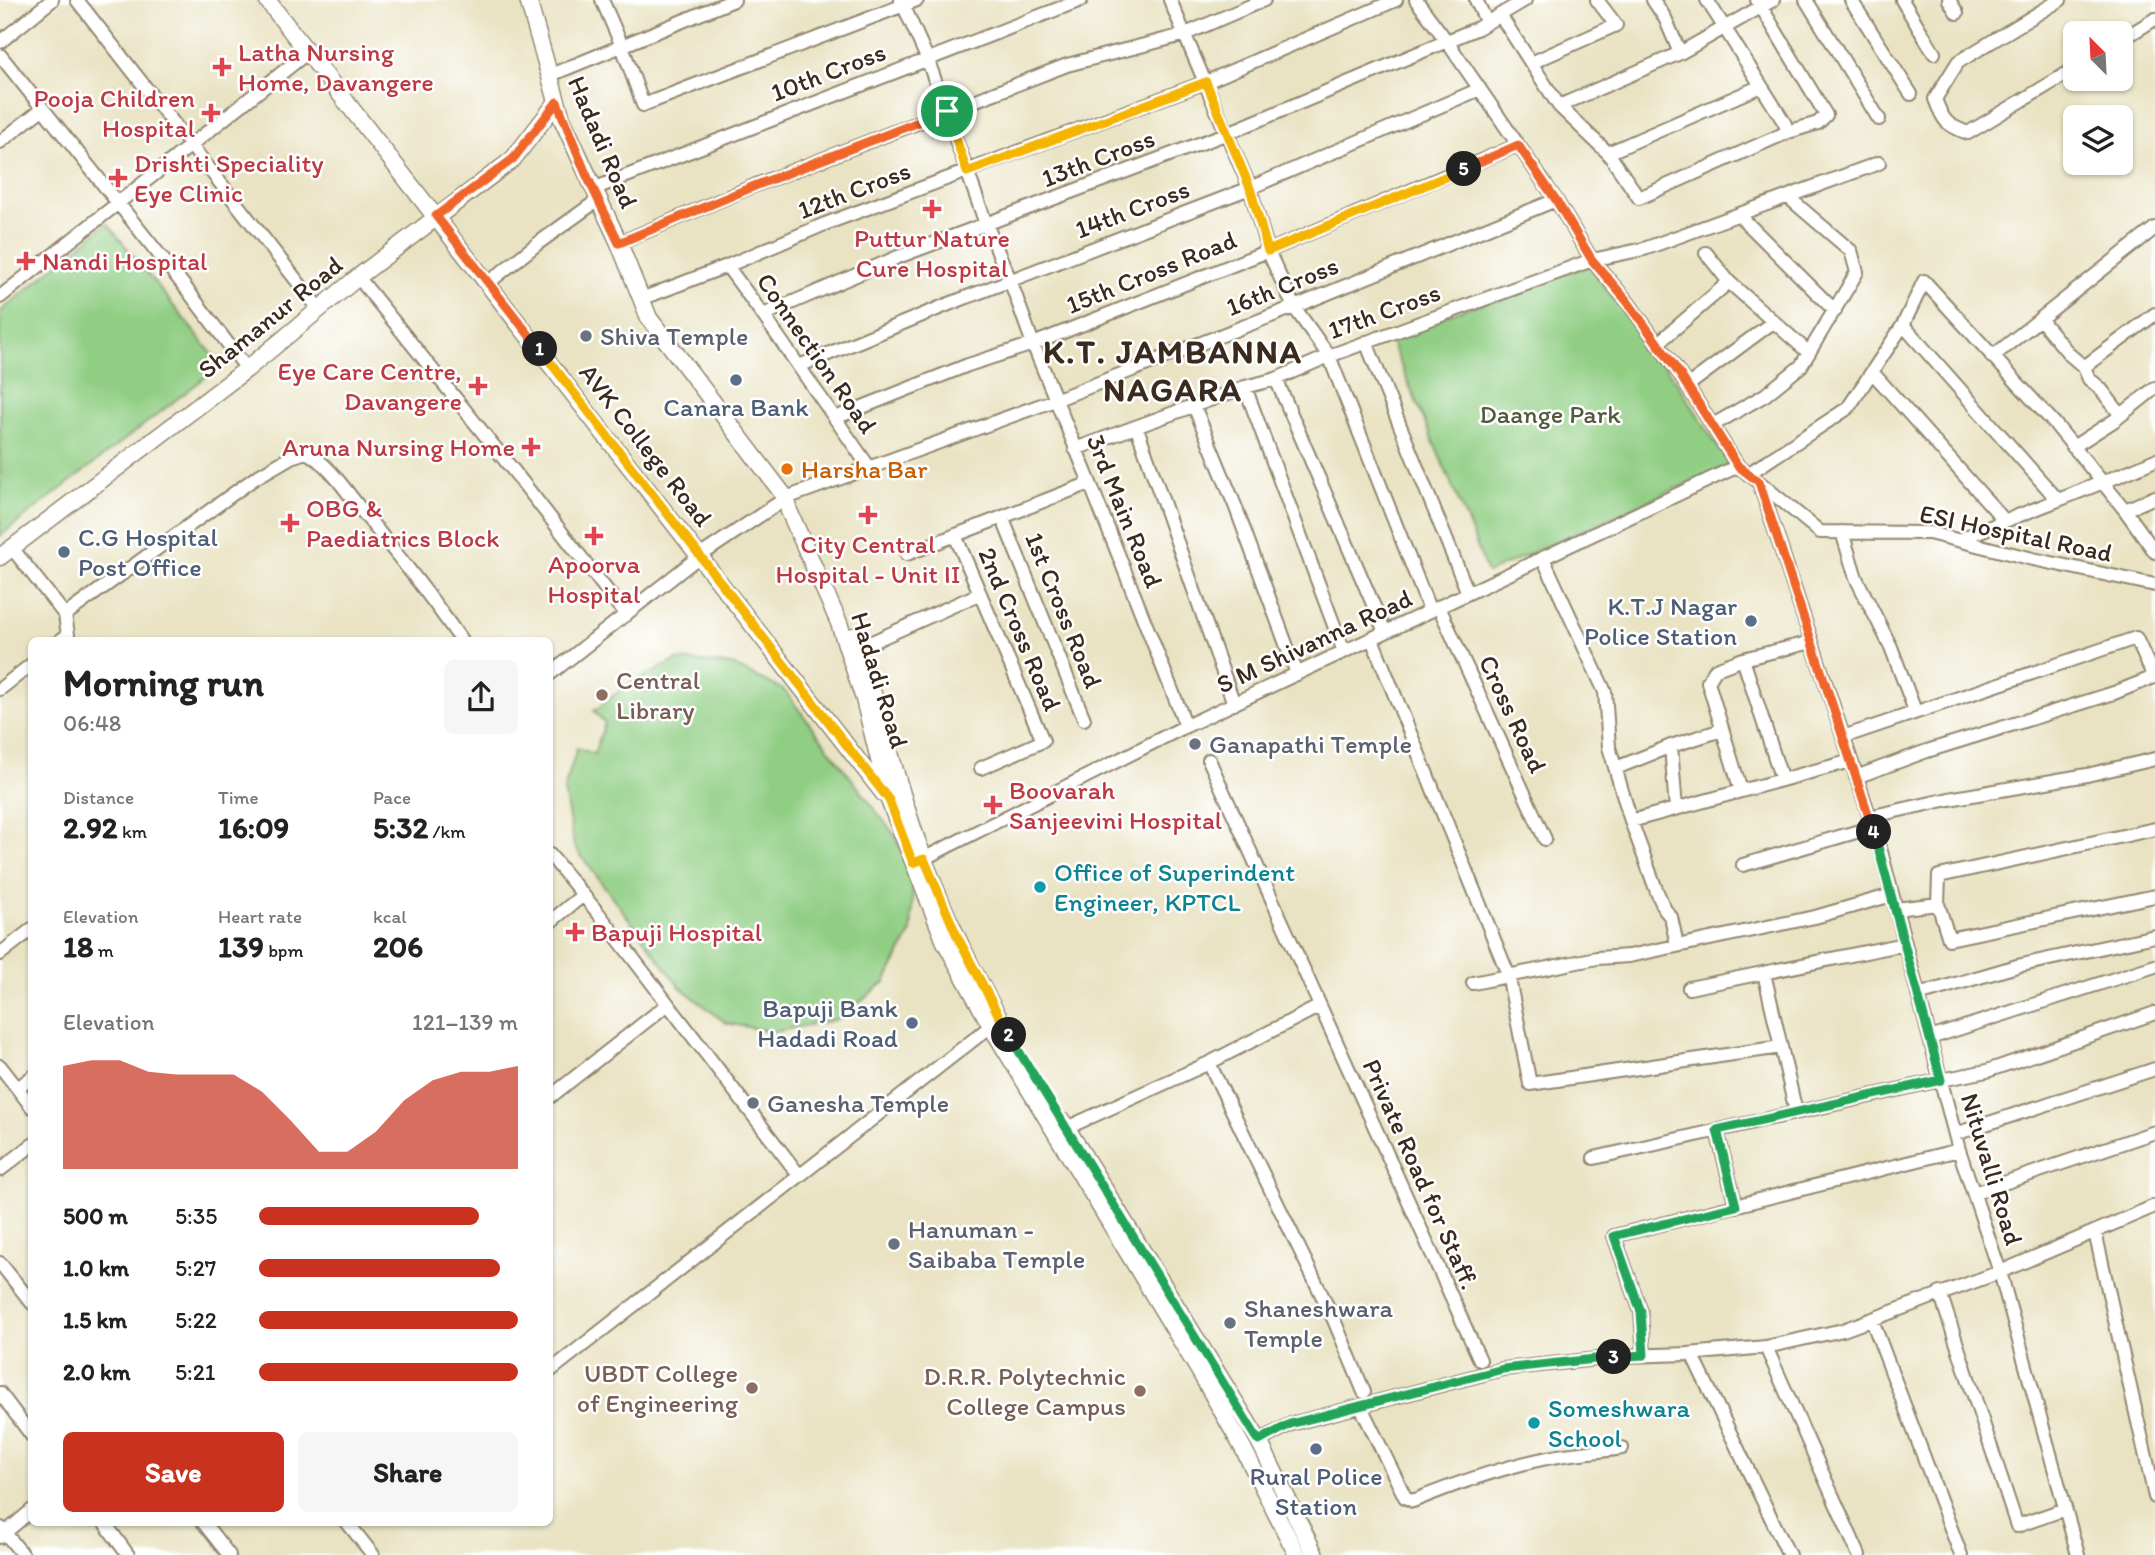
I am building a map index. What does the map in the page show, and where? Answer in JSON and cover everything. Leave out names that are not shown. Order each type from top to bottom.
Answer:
[{"type":"main road","name":"AVK College Road","points":[[267,0],[889,800]]},
{"type":"main road","name":"Hadadi Road","points":[[528,0],[557,102],[649,318],[786,498],[789,511],[853,650],[864,699],[884,754],[889,800],[918,861],[945,942],[1061,1130],[1200,1372],[1244,1450],[1297,1555]]},
{"type":"main road","name":"Shamanur Road","points":[[6,553],[247,369],[358,277],[513,159],[557,102]]},
{"type":"main road","points":[[855,755],[884,754],[906,809],[918,861]]},
{"type":"main road","points":[[1061,1130],[1219,1374],[1259,1441],[1315,1555]]},
{"type":"street","points":[[0,42],[52,0]]},
{"type":"street","points":[[77,0],[319,309]]},
{"type":"street","points":[[602,0],[643,105],[902,3],[917,0]]},
{"type":"street","points":[[548,76],[734,0]]},
{"type":"street","name":"10th Cross","points":[[488,283],[596,194],[927,58],[1081,0]]},
{"type":"street","name":"Cross Road","points":[[1170,0],[1250,188],[1268,251],[1294,307],[1329,356],[1434,609],[1545,839]]},
{"type":"street","points":[[619,243],[757,185],[1067,65],[1184,33],[1264,0]]},
{"type":"street","name":"12th Cross","points":[[641,299],[825,224],[1206,82],[1396,0]]},
{"type":"street","points":[[1416,0],[1556,200],[1592,260],[1627,301],[1743,470],[1759,482]]},
{"type":"street","points":[[1476,0],[1488,23]]},
{"type":"street","name":"13th Cross","points":[[764,315],[898,257],[1228,133],[1488,23],[1525,0]]},
{"type":"street","points":[[1531,63],[1616,25],[1597,0]]},
{"type":"street","points":[[1653,0],[1665,18],[1680,53]]},
{"type":"street","points":[[1707,0],[1788,132]]},
{"type":"street","points":[[1559,106],[1680,53],[1724,29],[1759,3],[1773,0]]},
{"type":"street","points":[[1806,0],[1879,119]]},
{"type":"street","points":[[1851,0],[1910,94]]},
{"type":"street","points":[[1902,0],[1934,52]]},
{"type":"street","points":[[1949,0],[1957,13]]},
{"type":"street","points":[[2060,0],[1958,62],[1936,99],[1942,117],[1951,127],[1968,133],[2063,76]]},
{"type":"street","name":"3rd Main Road","points":[[902,3],[927,58],[986,224],[1186,726]]},
{"type":"street","points":[[1500,15],[1559,106],[1608,153],[1639,198],[1788,132],[1818,123],[1826,114],[1759,3]]},
{"type":"street","points":[[2133,33],[2155,19]]},
{"type":"street","points":[[0,296],[308,52]]},
{"type":"street","points":[[0,55],[247,369]]},
{"type":"street","points":[[1608,153],[1761,86]]},
{"type":"street","name":"14th Cross","points":[[799,366],[1250,188],[1480,89]]},
{"type":"street","points":[[0,142],[42,109]]},
{"type":"street","name":"15th Cross Road","points":[[835,418],[968,365],[1033,344],[1268,251],[1518,145]]},
{"type":"street","name":"17th Cross","points":[[1075,449],[1245,387],[1276,379],[1366,342],[1592,260],[1644,249],[1879,163]]},
{"type":"street","points":[[1713,425],[1765,395],[1801,366],[1857,272],[1851,251],[1788,197]]},
{"type":"street","name":"16th Cross","points":[[553,672],[701,555],[786,498],[1055,400],[1294,307],[1556,200]]},
{"type":"street","points":[[1739,215],[1835,311]]},
{"type":"street","points":[[2155,228],[1992,357],[2073,447],[2125,510],[2155,552]]},
{"type":"street","points":[[1706,253],[1729,282],[1809,353]]},
{"type":"street","name":"Connection Road","points":[[727,266],[869,467]]},
{"type":"street","points":[[358,277],[626,615]]},
{"type":"street","name":"S M Shivanna Road","points":[[918,861],[1186,726],[1543,558],[1743,470],[1847,408],[1903,325],[1924,281],[1992,357]]},
{"type":"street","points":[[1657,344],[1729,282]]},
{"type":"street","points":[[2084,367],[2155,314]]},
{"type":"street","points":[[2040,319],[2070,355],[2084,367],[2089,379],[2100,388],[2120,414]]},
{"type":"street","points":[[1687,386],[1773,322]]},
{"type":"street","points":[[1903,325],[2057,499]]},
{"type":"street","points":[[1366,342],[1468,593]]},
{"type":"street","points":[[1871,372],[2005,520]]},
{"type":"street","points":[[1276,379],[1385,632]]},
{"type":"street","points":[[1245,387],[1344,652]]},
{"type":"street","points":[[2073,447],[2115,420],[2155,388]]},
{"type":"street","points":[[1194,406],[1236,508],[1297,674]]},
{"type":"street","points":[[1137,428],[1234,704]]},
{"type":"street","points":[[65,615],[255,478],[291,457],[306,452],[318,458],[355,503],[420,584],[458,637]]},
{"type":"street","points":[[1959,540],[2057,499],[2102,484],[2155,460]]},
{"type":"street","name":"ESI Hospital Road","points":[[1759,482],[1820,532],[1929,533],[2155,585]]},
{"type":"street","name":"Nituvalli Road","points":[[1759,482],[1871,822],[1959,1150],[2000,1272]]},
{"type":"street","points":[[907,554],[1090,483]]},
{"type":"street","points":[[2125,510],[2155,497]]},
{"type":"street","name":"1st Cross Road","points":[[1002,517],[1084,719]]},
{"type":"street","points":[[1842,532],[1856,578],[1891,647],[1914,711]]},
{"type":"street","name":"2nd Cross Road","points":[[955,535],[1042,741],[981,768]]},
{"type":"street","points":[[6,553],[65,615],[67,637]]},
{"type":"street","points":[[1543,558],[1605,692],[1609,747],[1630,821],[1657,892],[1665,910],[1671,916],[1677,944]]},
{"type":"street","points":[[853,650],[979,594]]},
{"type":"street","points":[[1843,737],[2136,638],[2155,678],[1856,777]]},
{"type":"street","points":[[1372,639],[1508,974],[1530,1084],[1781,1047]]},
{"type":"street","points":[[1741,791],[1708,682],[1716,669],[1743,659],[1812,642]]},
{"type":"street","points":[[1743,659],[1782,780]]},
{"type":"street","points":[[0,689],[28,667]]},
{"type":"street","points":[[1616,768],[1671,746],[1722,730]]},
{"type":"street","points":[[1671,746],[1676,809]]},
{"type":"street","points":[[1743,865],[1949,799],[2087,775],[2155,759]]},
{"type":"street","name":"Private Road for Staff.","points":[[1209,760],[1480,1360]]},
{"type":"street","points":[[1630,821],[1851,761]]},
{"type":"street","points":[[2154,832],[1939,876],[1938,904],[1949,939],[2155,896]]},
{"type":"street","points":[[553,859],[799,1175]]},
{"type":"street","points":[[553,920],[583,895]]},
{"type":"street","points":[[1473,983],[1597,958],[1629,956],[1815,917],[1892,895]]},
{"type":"street","points":[[1896,909],[1938,904]]},
{"type":"street","points":[[0,954],[28,932]]},
{"type":"street","points":[[1919,995],[2017,966],[2155,936]]},
{"type":"street","points":[[1689,988],[1905,944]]},
{"type":"street","points":[[1930,1038],[2155,966]]},
{"type":"street","points":[[1764,973],[1796,1112]]},
{"type":"street","points":[[553,1095],[668,1004]]},
{"type":"street","points":[[1061,1130],[1209,1063],[1320,1006]]},
{"type":"street","points":[[1594,1158],[1987,1071],[2155,1013]]},
{"type":"street","points":[[553,1369],[995,1023]]},
{"type":"street","points":[[1209,1063],[1334,1320],[1364,1392]]},
{"type":"street","points":[[0,1066],[28,1102]]},
{"type":"street","points":[[1955,1134],[2155,1069]]},
{"type":"street","points":[[18,1088],[28,1080]]},
{"type":"street","points":[[1717,1130],[1736,1206]]},
{"type":"street","points":[[1974,1193],[2155,1132]]},
{"type":"street","points":[[0,1170],[28,1147]]},
{"type":"street","points":[[1644,1355],[1641,1312],[1614,1236],[1959,1150]]},
{"type":"street","name":"Nituvalli Road","points":[[1259,1441],[1290,1424],[1503,1369],[1644,1355],[1692,1354],[1766,1347],[1843,1330],[2000,1272],[2155,1206]]},
{"type":"street","points":[[2095,1232],[2155,1497]]},
{"type":"street","points":[[0,1263],[28,1298]]},
{"type":"street","points":[[2000,1272],[2078,1555]]},
{"type":"street","points":[[1940,1293],[2017,1525],[2065,1509]]},
{"type":"street","points":[[1872,1320],[1961,1555]]},
{"type":"street","points":[[1766,1347],[1859,1555]]},
{"type":"street","points":[[1692,1354],[1789,1555]]},
{"type":"street","points":[[0,1393],[28,1431]]},
{"type":"street","points":[[1361,1407],[1405,1497],[1413,1501],[1467,1479],[1513,1466],[1550,1457],[1622,1448]]},
{"type":"street","points":[[23,1555],[2,1532],[28,1513]]},
{"type":"street","points":[[107,1526],[128,1555]]},
{"type":"street","points":[[206,1526],[229,1555]]},
{"type":"street","points":[[352,1526],[373,1555]]},
{"type":"green space","points":[[107,223],[221,365],[0,536],[0,312]]},
{"type":"green space","name":"Daange Park","points":[[1589,266],[1679,385],[1729,465],[1487,573],[1388,335]]},
{"type":"green space","points":[[677,660],[732,665],[784,690],[896,837],[913,884],[911,933],[885,982],[838,1019],[775,1032],[726,1023],[680,987],[574,846],[564,790],[577,748],[594,754],[605,723],[594,711],[627,685]]},
{"type":"place","name":"Latha Nursing Home, Davangere","points":[[222,67]]},
{"type":"place","name":"Pooja Children Hospital","points":[[211,113]]},
{"type":"place","name":"Drishti Speciality Eye Clinic","points":[[118,178]]},
{"type":"place","name":"Puttur Nature Cure Hospital","points":[[932,209]]},
{"type":"place","name":"Nandi Hospital","points":[[26,261]]},
{"type":"place","name":"Shiva Temple","points":[[586,336]]},
{"type":"place","name":"Canara Bank","points":[[736,380]]},
{"type":"place","name":"Eye Care Centre, Davangere","points":[[478,386]]},
{"type":"place","name":"Aruna Nursing Home","points":[[531,447]]},
{"type":"place","name":"Harsha Bar","points":[[787,469]]},
{"type":"place","name":"City Central Hospital - Unit II","points":[[868,515]]},
{"type":"place","name":"OBG & Paediatrics Block","points":[[290,523]]},
{"type":"place","name":"Apoorva Hospital","points":[[594,536]]},
{"type":"place","name":"C.G Hospital Post Office","points":[[64,552]]},
{"type":"place","name":"K.T.J Nagar Police Station","points":[[1751,621]]},
{"type":"place","name":"Central Library","points":[[602,695]]},
{"type":"place","name":"Ganapathi Temple","points":[[1195,744]]},
{"type":"place","name":"Boovarah Sanjeevini Hospital","points":[[993,805]]},
{"type":"place","name":"Office of Superindent Engineer, KPTCL","points":[[1040,887]]},
{"type":"place","name":"Bapuji Hospital","points":[[575,932]]},
{"type":"place","name":"Bapuji Bank Hadadi Road","points":[[912,1023]]},
{"type":"place","name":"Ganesha Temple","points":[[753,1103]]},
{"type":"place","name":"Hanuman - Saibaba Temple","points":[[894,1244]]},
{"type":"place","name":"Shaneshwara Temple","points":[[1230,1323]]},
{"type":"place","name":"UBDT College of Engineering","points":[[752,1388]]},
{"type":"place","name":"D.R.R. Polytechnic College Campus","points":[[1140,1391]]},
{"type":"place","name":"Someshwara School","points":[[1534,1423]]},
{"type":"place","name":"Rural Police Station","points":[[1316,1449]]},
{"type":"district","name":"K.T. JAMBANNA NAGARA","points":[[1173,370]]},
{"type":"route","points":[[1206,82],[1250,188],[1268,251],[1518,145],[1556,200],[1592,260],[1627,301],[1679,373],[1738,466],[1759,482],[1880,848],[1941,1080],[1717,1130],[1736,1206],[1614,1236],[1641,1312],[1644,1355],[1503,1369],[1290,1424],[1259,1441],[1015,1045],[975,973],[924,859],[913,863],[889,800],[436,216],[513,159],[557,102],[586,174],[619,243],[757,185],[947,111],[967,172],[1206,82]]}]
